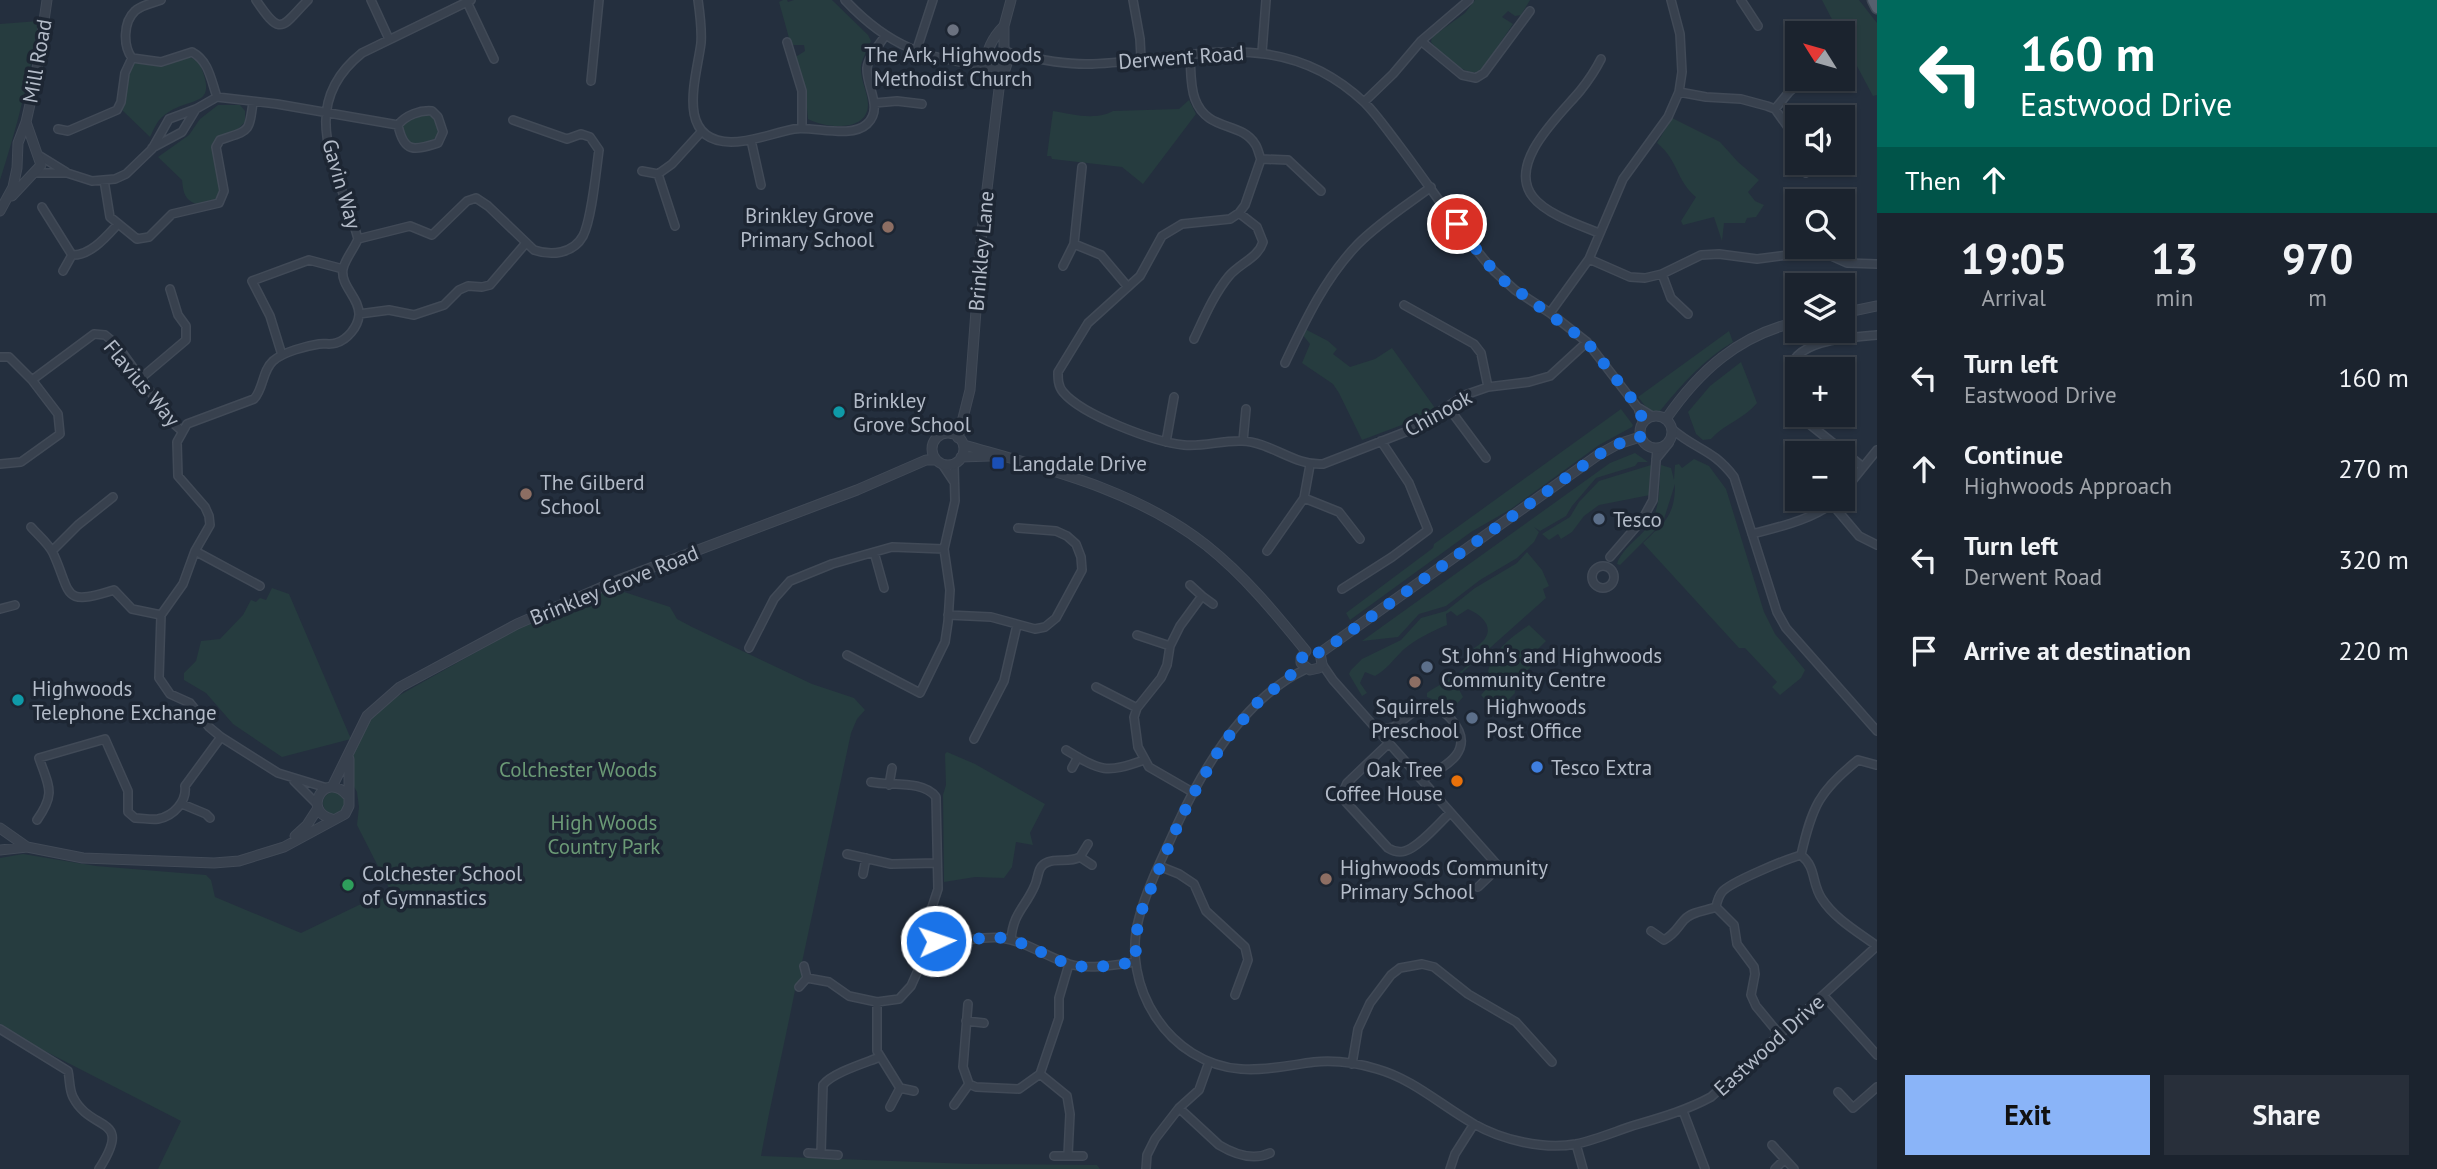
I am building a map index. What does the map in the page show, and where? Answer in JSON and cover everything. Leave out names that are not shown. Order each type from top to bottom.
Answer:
[{"type":"main road","points":[[1873,0],[1877,8]]},
{"type":"street","name":"Mill Road","points":[[17,156],[35,82],[47,0]]},
{"type":"street","points":[[161,0],[137,8],[130,16],[126,50],[132,58],[161,62],[192,52],[206,64],[216,97]]},
{"type":"street","points":[[256,0],[268,18],[278,24],[284,24],[289,22],[308,0]]},
{"type":"street","points":[[371,0],[389,39]]},
{"type":"street","points":[[591,81],[599,0]]},
{"type":"street","points":[[698,0],[702,39],[694,115],[702,131],[715,139],[729,142],[751,140],[802,128],[858,130],[871,118],[875,103],[867,70],[869,61],[885,36]]},
{"type":"street","points":[[845,0],[871,26],[916,52],[939,59],[991,67],[1006,57]]},
{"type":"street","points":[[916,52],[933,0]]},
{"type":"street","name":"Brinkley Lane","points":[[957,439],[970,390],[982,232],[999,89],[1006,57],[1004,26],[1011,0]]},
{"type":"street","points":[[1133,0],[1142,58]]},
{"type":"street","points":[[1262,52],[1266,0]]},
{"type":"street","points":[[1364,103],[1421,41],[1469,0]]},
{"type":"street","points":[[1550,313],[1589,259],[1623,179],[1668,117],[1679,92],[1682,72],[1681,34],[1671,0]]},
{"type":"street","points":[[1741,0],[1758,26]]},
{"type":"street","points":[[469,1],[494,59]]},
{"type":"street","name":"Gavin Way","points":[[343,269],[358,239],[326,137],[326,113],[333,88],[348,65],[362,53],[469,1]]},
{"type":"street","points":[[1421,41],[1462,75],[1476,78],[1484,73],[1530,11]]},
{"type":"street","name":"Brinkley Lane","points":[[999,89],[986,60],[997,33],[1004,26]]},
{"type":"street","points":[[787,42],[802,92],[802,128]]},
{"type":"street","points":[[959,61],[989,50],[1006,57]]},
{"type":"street","name":"Derwent Road","points":[[1006,57],[1091,64],[1231,51],[1262,52],[1318,69],[1345,86],[1364,103],[1494,271],[1515,290],[1587,342],[1639,408],[1652,416]]},
{"type":"street","points":[[1190,55],[1193,90],[1203,113],[1218,125],[1244,133],[1255,142],[1261,159],[1245,205],[1230,219],[1182,224],[1162,236],[1140,276],[1088,323],[1078,336],[1058,372],[1058,382],[1061,391],[1073,401],[1129,430],[1166,442],[1201,446],[1243,441],[1310,465],[1304,498],[1267,551]]},
{"type":"street","points":[[58,129],[68,131],[117,110],[121,102],[124,72],[132,58]]},
{"type":"street","points":[[1599,233],[1569,221],[1539,203],[1530,191],[1525,175],[1528,161],[1548,126],[1581,90],[1601,60]]},
{"type":"street","points":[[1775,109],[1790,91]]},
{"type":"street","points":[[1679,92],[1741,99],[1775,109],[1785,123]]},
{"type":"street","points":[[1,210],[13,187],[17,156],[26,150],[67,173],[92,181],[127,174],[152,149],[169,119],[196,109],[216,97],[398,125]]},
{"type":"street","points":[[875,103],[897,101],[922,104]]},
{"type":"street","points":[[104,180],[110,218],[137,239],[149,237],[172,214],[219,203],[224,191],[216,147],[220,139],[239,135],[246,130],[253,102]]},
{"type":"street","points":[[152,149],[182,132],[196,109]]},
{"type":"street","points":[[425,110],[432,111],[438,117],[443,132],[438,143],[411,149],[405,145],[398,125],[404,118],[425,110]]},
{"type":"street","points":[[358,239],[410,226],[432,235],[467,201],[476,198],[526,243],[544,254],[570,248],[583,235],[599,149],[590,136],[581,134],[567,139],[513,120]]},
{"type":"street","name":"Mill Road","points":[[26,122],[37,154]]},
{"type":"street","points":[[642,171],[658,174],[672,164],[702,131]]},
{"type":"street","points":[[751,140],[761,186]]},
{"type":"street","points":[[1,210],[41,165],[37,154]]},
{"type":"street","points":[[1261,159],[1288,160],[1321,191]]},
{"type":"street","points":[[1063,266],[1074,244],[1082,166]]},
{"type":"street","points":[[17,168],[24,174],[67,173]]},
{"type":"street","points":[[658,174],[676,226]]},
{"type":"street","points":[[1285,363],[1336,270],[1372,231],[1431,187]]},
{"type":"street","points":[[42,207],[72,255]]},
{"type":"street","points":[[1194,338],[1229,275],[1257,253],[1264,242],[1257,227],[1239,213]]},
{"type":"street","points":[[72,255],[80,255],[93,248],[117,225]]},
{"type":"street","points":[[359,314],[389,310],[414,315],[433,310],[468,286],[490,285],[526,243]]},
{"type":"street","points":[[1074,244],[1101,255],[1128,287]]},
{"type":"street","points":[[1589,259],[1630,277],[1645,278],[1662,274],[1701,255],[1719,254],[1765,259],[1820,251],[1847,263],[1877,264]]},
{"type":"street","points":[[63,271],[72,255]]},
{"type":"street","points":[[0,850],[27,847],[83,858],[239,862],[284,847],[340,817],[348,809],[347,795],[342,790],[291,779],[221,737],[209,727],[190,703],[170,694],[163,687],[158,668],[162,646],[161,615],[183,584],[195,551],[210,525],[205,507],[178,476],[177,442],[182,431],[187,425],[254,399],[260,392],[268,367],[282,355],[320,343],[333,344],[347,337],[359,314],[356,301],[343,278],[343,269],[309,260],[251,281],[270,316],[282,355]]},
{"type":"street","points":[[1662,274],[1671,298],[1688,314]]},
{"type":"street","points":[[141,379],[186,340],[186,326],[178,315],[170,289]]},
{"type":"street","points":[[1404,306],[1474,344],[1481,354],[1488,387]]},
{"type":"street","points":[[1855,311],[1877,306]]},
{"type":"street","points":[[1656,459],[1671,437],[1666,419],[1685,391],[1712,363],[1743,342],[1785,325]]},
{"type":"street","name":"Flavius Way","points":[[32,380],[94,334],[105,335],[182,431]]},
{"type":"street","points":[[1798,357],[1805,349],[1818,343],[1877,335]]},
{"type":"street","name":"Chinook","points":[[1310,465],[1323,464],[1413,429],[1465,395],[1488,387],[1529,382],[1550,376],[1587,342]]},
{"type":"street","points":[[0,357],[9,357],[32,380],[58,414],[60,434],[21,462],[0,464]]},
{"type":"street","points":[[1166,442],[1174,397]]},
{"type":"street","points":[[1448,407],[1486,458]]},
{"type":"street","name":"Derwent Road","points":[[1639,408],[1643,422]]},
{"type":"street","points":[[1243,441],[1246,409]]},
{"type":"street","points":[[1657,449],[1644,443],[1640,437],[1643,422],[1652,416],[1666,419]]},
{"type":"street","points":[[1813,427],[1863,467]]},
{"type":"street","points":[[1311,666],[1320,653],[1598,455],[1618,444],[1640,437]]},
{"type":"street","points":[[1671,437],[1708,450],[1734,477],[1773,601],[1786,628],[1874,720],[1877,731]]},
{"type":"street","points":[[1599,566],[1609,567],[1614,573],[1614,582],[1603,589],[1595,586],[1592,573],[1599,566],[1610,557],[1642,520],[1653,500],[1657,449],[1671,437]]},
{"type":"street","points":[[954,483],[932,449],[937,438],[957,439],[999,456],[1087,482],[1145,507],[1205,545],[1234,570],[1306,651]]},
{"type":"street","points":[[957,439],[961,457]]},
{"type":"street","points":[[1342,589],[1428,530],[1409,483],[1381,441]]},
{"type":"street","name":"Brinkley Grove Road","points":[[912,468],[922,455],[932,449]]},
{"type":"street","points":[[1855,477],[1877,450]]},
{"type":"street","points":[[847,655],[920,693],[944,642],[950,590],[944,549],[954,513],[954,464],[961,457],[999,456]]},
{"type":"street","name":"Brinkley Grove Road","points":[[329,788],[367,716],[400,687],[517,624],[616,581],[912,468],[926,460],[939,462]]},
{"type":"street","points":[[939,462],[954,464]]},
{"type":"street","points":[[52,551],[78,525],[113,497]]},
{"type":"street","points":[[1304,498],[1339,512],[1360,539]]},
{"type":"street","points":[[1752,534],[1801,519],[1816,511]]},
{"type":"street","points":[[1841,511],[1859,536],[1877,545]]},
{"type":"street","points":[[32,527],[52,551],[66,589],[75,597],[90,598],[114,590],[132,609],[161,615]]},
{"type":"street","points":[[948,615],[991,617],[1035,629],[1045,627],[1056,618],[1082,570],[1081,556],[1076,544],[1056,531],[1018,528]]},
{"type":"street","points":[[749,648],[774,599],[790,581],[832,564],[892,547],[944,549]]},
{"type":"street","points":[[195,551],[249,578],[254,586]]},
{"type":"street","points":[[874,552],[884,588]]},
{"type":"street","points":[[1609,567],[1610,557]]},
{"type":"street","points":[[1190,585],[1213,604]]},
{"type":"street","points":[[1194,793],[1159,774],[1144,760],[1135,734],[1133,717],[1161,678],[1167,665],[1170,646],[1180,626],[1202,596]]},
{"type":"street","points":[[0,608],[15,605]]},
{"type":"street","points":[[974,739],[1004,681],[1017,625]]},
{"type":"street","points":[[1137,635],[1170,646]]},
{"type":"street","points":[[1320,653],[1315,649],[1306,651],[1301,658],[1333,680],[1499,867],[1478,887]]},
{"type":"street","name":"Eastwood Drive","points":[[1311,666],[1289,677],[1259,701],[1223,743],[1194,793],[1159,866],[1138,919],[1135,962],[1143,994],[1161,1026],[1187,1049],[1209,1062],[1255,1070],[1315,1062],[1379,1069],[1490,1132],[1545,1145],[1576,1144],[1683,1111],[1711,1097],[1877,946]]},
{"type":"street","points":[[1096,687],[1137,708]]},
{"type":"street","points":[[1379,730],[1394,727],[1423,705],[1438,707],[1451,720],[1461,732],[1459,752],[1448,763],[1422,779]]},
{"type":"street","points":[[37,820],[49,802],[50,792],[40,758],[105,739],[128,791],[128,812],[135,818],[160,819],[182,804],[186,794],[185,786],[221,737]]},
{"type":"street","points":[[1389,743],[1347,783],[1343,792],[1345,801],[1388,848],[1396,852],[1405,851],[1415,845],[1450,813]]},
{"type":"street","name":"Brinkley Grove Road","points":[[347,795],[350,750]]},
{"type":"street","points":[[1066,750],[1110,771],[1144,760]]},
{"type":"street","points":[[1072,768],[1078,757]]},
{"type":"street","points":[[1801,855],[1810,818],[1821,795],[1838,775],[1858,760],[1876,765]]},
{"type":"street","points":[[889,785],[892,768]]},
{"type":"street","points":[[291,779],[318,806],[322,815],[332,819]]},
{"type":"street","points":[[871,782],[918,785],[932,791],[936,797],[939,890],[929,916],[936,941]]},
{"type":"street","points":[[284,847],[307,825],[318,806],[319,796],[329,788]]},
{"type":"street","points":[[182,804],[210,818]]},
{"type":"street","points":[[0,828],[27,847]]},
{"type":"street","points":[[1011,940],[1018,911],[1036,883],[1038,871],[1051,860],[1069,861],[1080,857],[1088,844]]},
{"type":"street","points":[[847,854],[891,864],[937,863]]},
{"type":"street","points":[[1716,908],[1718,898],[1727,887],[1801,855]]},
{"type":"street","points":[[1801,855],[1813,869],[1813,879],[1824,902],[1877,946]]},
{"type":"street","points":[[1080,857],[1092,865]]},
{"type":"street","points":[[863,874],[866,858]]},
{"type":"street","points":[[1159,866],[1194,884],[1206,911],[1245,947],[1248,960],[1235,995]]},
{"type":"street","points":[[1651,931],[1664,940],[1694,913],[1716,908]]},
{"type":"street","points":[[1716,908],[1734,925],[1737,944],[1754,967],[1751,995],[1755,1006],[1780,1035]]},
{"type":"street","points":[[936,941],[957,942],[986,937],[1026,944],[1069,964],[1135,962]]},
{"type":"street","points":[[807,978],[829,982],[849,996],[877,1002],[899,999],[906,993],[924,957],[936,941]]},
{"type":"street","points":[[968,1004],[963,1067],[969,1084],[976,1087],[1019,1089],[1040,1074],[1059,1018],[1059,998],[1069,964]]},
{"type":"street","points":[[1352,1064],[1358,1029],[1370,1003],[1391,975],[1400,968],[1422,964],[1434,967],[1468,994],[1516,1022],[1552,1062]]},
{"type":"street","points":[[804,966],[807,978]]},
{"type":"street","points":[[799,987],[807,978]]},
{"type":"street","points":[[1824,996],[1877,1055]]},
{"type":"street","points":[[877,1002],[877,1043],[880,1057],[900,1088],[914,1091]]},
{"type":"street","points":[[966,1021],[984,1023]]},
{"type":"street","points":[[0,1029],[68,1071],[73,1097],[81,1108],[110,1129],[114,1137],[112,1148],[99,1169]]},
{"type":"street","points":[[821,1153],[823,1085],[836,1075],[880,1057]]},
{"type":"street","points":[[1146,1169],[1147,1155],[1155,1139],[1179,1108],[1199,1090],[1209,1062]]},
{"type":"street","points":[[1040,1074],[1067,1096],[1070,1104],[1068,1155]]},
{"type":"street","points":[[954,1105],[969,1084]]},
{"type":"street","points":[[1838,1092],[1853,1108],[1877,1087]]},
{"type":"street","points":[[890,1107],[900,1088]]},
{"type":"street","points":[[1179,1108],[1226,1149],[1254,1158],[1270,1153]]},
{"type":"street","points":[[1683,1111],[1705,1169]]},
{"type":"street","points":[[1450,1169],[1455,1154],[1474,1124]]},
{"type":"street","points":[[1576,1144],[1583,1169]]},
{"type":"street","points":[[1772,1145],[1794,1169]]},
{"type":"street","points":[[808,1153],[838,1155]]},
{"type":"street","points":[[1054,1156],[1083,1156]]},
{"type":"street","points":[[1775,1169],[1784,1160]]},
{"type":"green space","points":[[832,0],[868,35],[871,41],[861,66],[868,105],[861,120],[844,126],[834,126],[808,119],[805,87],[794,58],[805,51],[804,45],[791,45],[779,2]]},
{"type":"green space","points":[[1475,0],[1530,0],[1521,15],[1515,16],[1508,11],[1502,17],[1513,24],[1481,71],[1475,72],[1453,64],[1431,42],[1432,37],[1465,13]]},
{"type":"green space","points":[[1822,0],[1859,0],[1877,23],[1877,95],[1873,96],[1855,62],[1855,21],[1833,21]]},
{"type":"green space","points":[[39,21],[22,101],[0,180],[0,24]]},
{"type":"green space","points":[[188,57],[198,60],[206,88],[204,95],[161,118],[150,137],[121,109],[128,74],[136,62],[158,65]]},
{"type":"green space","points":[[1189,100],[1196,114],[1143,184],[1122,167],[1052,159],[1047,156],[1053,111],[1099,116],[1113,111],[1179,109]]},
{"type":"green space","points":[[218,105],[240,105],[245,111],[245,122],[236,131],[214,143],[220,179],[218,195],[213,201],[196,204],[186,196],[182,180],[158,157],[189,135],[200,119]]},
{"type":"green space","points":[[427,114],[436,122],[438,135],[432,141],[419,146],[410,143],[402,127],[405,122]]},
{"type":"green space","points":[[1672,118],[1720,142],[1759,180],[1748,192],[1755,201],[1764,205],[1756,217],[1747,218],[1745,223],[1724,223],[1722,241],[1714,217],[1683,225],[1681,221],[1696,197],[1689,191],[1670,157],[1657,143]]},
{"type":"green space","points":[[1305,329],[1328,341],[1337,349],[1333,354],[1350,367],[1375,359],[1392,348],[1435,408],[1415,420],[1362,440],[1333,384],[1302,363],[1310,344],[1302,334]]},
{"type":"green space","points":[[1729,331],[1733,342],[1712,356],[1694,373],[1660,411],[1649,411],[1638,397]]},
{"type":"green space","points":[[1741,362],[1757,403],[1711,439],[1703,440],[1696,434],[1688,412],[1710,386]]},
{"type":"green space","points":[[1621,409],[1632,427],[1599,445],[1511,509],[1471,532],[1350,620],[1346,613],[1433,548],[1434,544]]},
{"type":"green space","points":[[1635,453],[1648,462],[1638,462],[1635,466],[1596,478],[1566,516],[1540,531],[1534,527],[1539,532],[1534,542],[1517,558],[1480,580],[1446,606],[1419,614],[1398,637],[1362,641],[1610,463]]},
{"type":"green space","points":[[1694,459],[1709,466],[1726,489],[1764,612],[1775,634],[1805,670],[1801,678],[1780,695],[1772,687],[1777,682],[1745,648],[1739,648],[1643,543],[1667,518],[1673,504],[1675,484],[1663,522],[1620,565],[1617,564],[1653,518],[1658,503],[1661,465],[1671,468],[1674,480],[1675,465],[1679,464],[1682,468]]},
{"type":"green space","points":[[1651,465],[1650,495],[1599,505],[1584,516],[1572,532],[1561,539],[1558,534],[1549,540],[1542,534],[1570,517],[1579,502],[1599,481]]},
{"type":"green space","points":[[1527,552],[1542,570],[1549,586],[1543,589],[1546,598],[1454,680],[1463,697],[1455,706],[1427,697],[1427,693],[1468,665],[1474,648],[1488,633],[1488,627],[1481,617],[1468,609],[1457,616],[1451,611],[1446,614],[1447,625],[1413,642],[1375,676],[1365,672],[1360,683],[1367,693],[1362,696],[1349,674],[1362,659],[1401,640],[1421,618],[1446,611],[1475,588],[1517,563]]},
{"type":"green space","points":[[272,588],[289,594],[351,739],[282,757],[233,724],[206,693],[184,680],[184,673],[196,661],[201,641],[220,639],[243,615],[251,600],[266,600]]},
{"type":"green space","name":"High Woods Country Park","points":[[615,589],[670,607],[677,619],[692,627],[812,684],[854,698],[865,710],[857,719],[851,733],[801,967],[802,977],[796,985],[761,1156],[971,1164],[1097,1165],[1100,1169],[158,1169],[181,1121],[0,1028],[0,858],[23,854],[96,866],[206,875],[211,880],[215,897],[301,933],[390,890],[357,825],[359,807],[357,792],[352,783],[353,755],[357,741],[372,717],[391,700],[519,628],[601,591]]},
{"type":"green space","points":[[1529,625],[1546,641],[1537,650],[1543,656],[1521,676],[1514,686],[1515,693],[1496,712],[1481,695],[1494,680],[1488,672],[1490,664],[1504,645]]},
{"type":"green space","points":[[947,752],[975,764],[1045,804],[1030,833],[1033,845],[1016,842],[1012,867],[1004,878],[975,877],[944,882],[943,795]]},
{"type":"green space","points":[[334,792],[342,795],[345,803],[342,811],[334,814],[326,811],[323,803],[326,795]]},
{"type":"place","name":"The Ark, Highwoods Methodist Church","points":[[953,30]]},
{"type":"place","name":"Brinkley Grove Primary School","points":[[888,227]]},
{"type":"place","name":"Brinkley Grove School","points":[[839,412]]},
{"type":"place","name":"Langdale Drive","points":[[998,463]]},
{"type":"place","name":"The Gilberd School","points":[[526,494]]},
{"type":"place","name":"Tesco","points":[[1599,519]]},
{"type":"place","name":"St John's and Highwoods Community Centre","points":[[1427,667]]},
{"type":"place","name":"Squirrels Preschool","points":[[1415,682]]},
{"type":"place","name":"Highwoods Telephone Exchange","points":[[18,700]]},
{"type":"place","name":"Highwoods Post Office","points":[[1472,718]]},
{"type":"place","name":"Tesco Extra","points":[[1537,767]]},
{"type":"place","name":"Oak Tree Coffee House","points":[[1457,781]]},
{"type":"place","name":"Highwoods Community Primary School","points":[[1326,879]]},
{"type":"place","name":"Colchester School of Gymnastics","points":[[348,885]]},
{"type":"route","points":[[936,941],[944,943],[997,938],[1018,941],[1069,964],[1135,962],[1138,919],[1159,866],[1194,793],[1223,743],[1259,701],[1289,677],[1301,663],[1303,654],[1310,649],[1320,653],[1598,455],[1618,444],[1640,437],[1643,422],[1639,408],[1587,342],[1503,280],[1457,224]]},
{"type":"park label","name":"Colchester Woods","points":[[578,769]]}]
